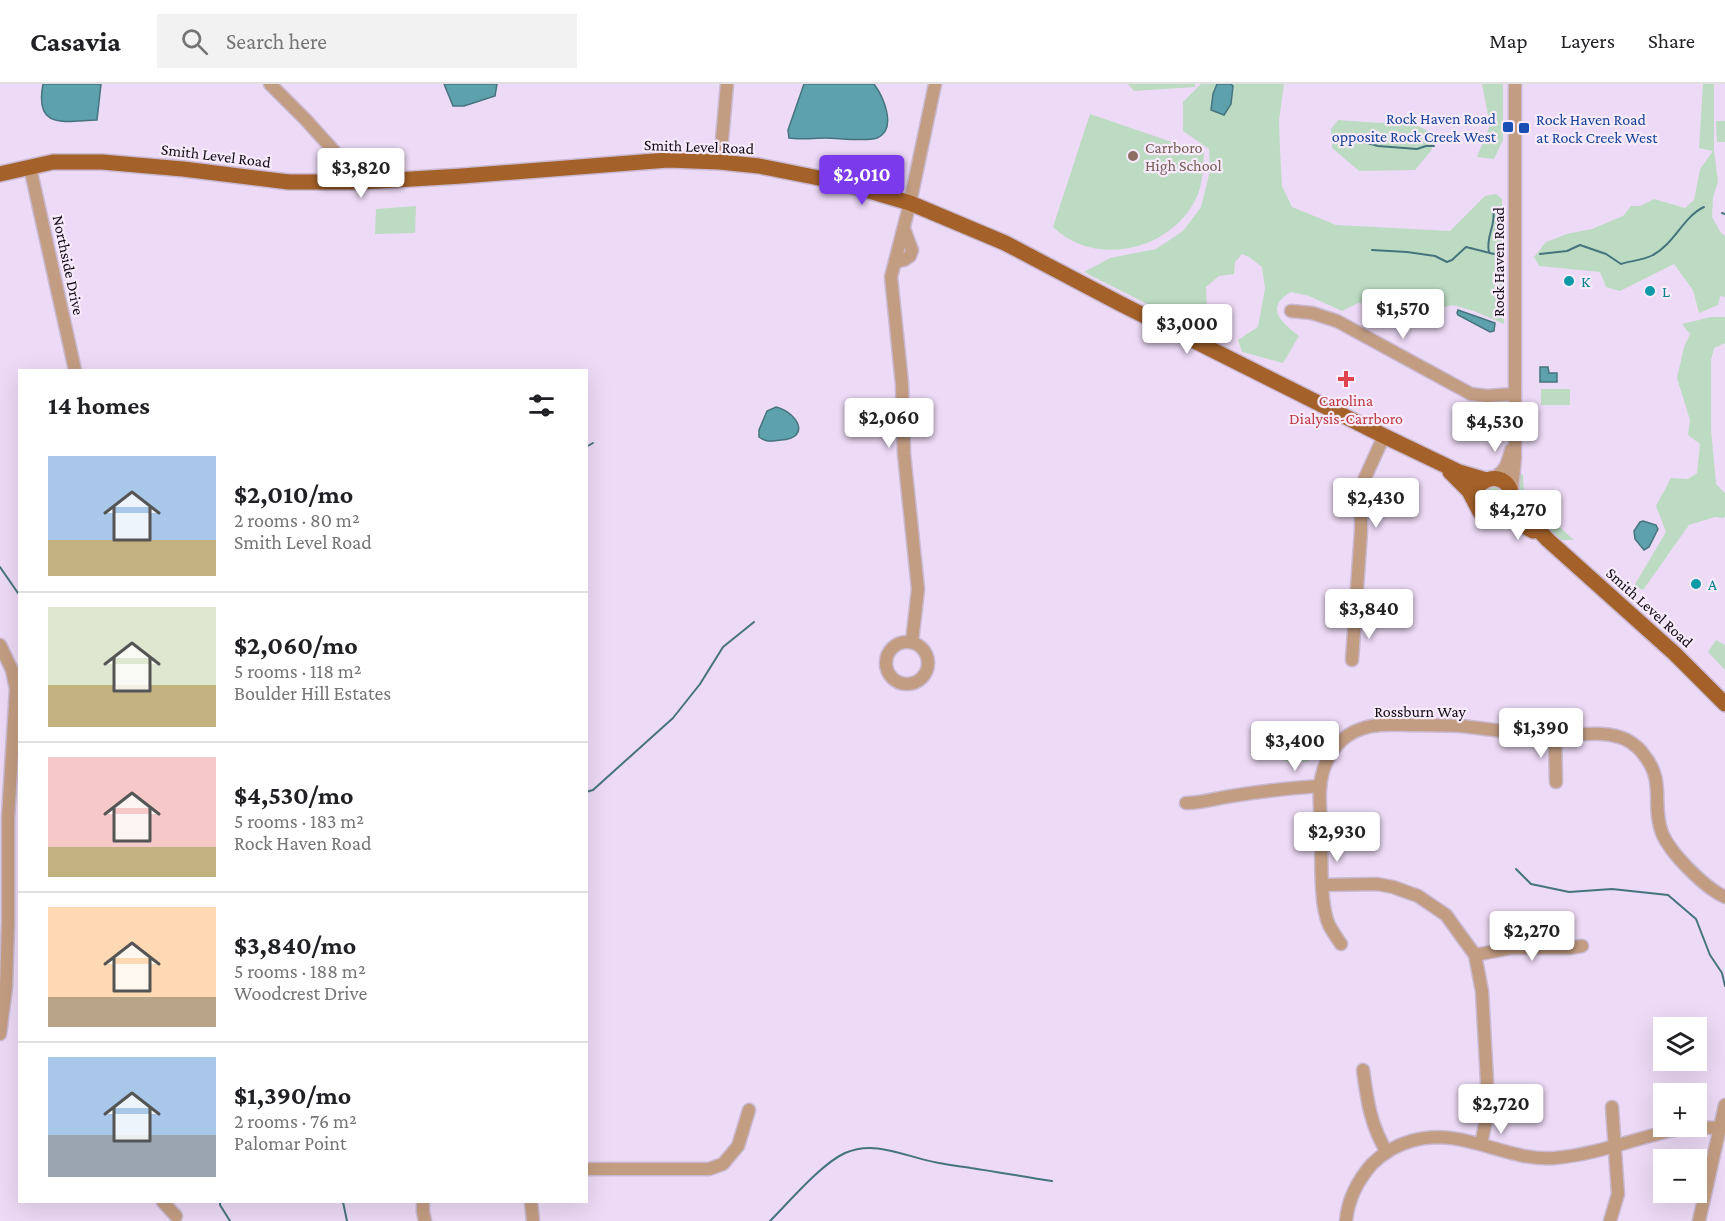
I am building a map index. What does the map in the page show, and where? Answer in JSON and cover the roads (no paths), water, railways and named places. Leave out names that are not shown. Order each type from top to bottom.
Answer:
[{"type":"main road","name":"Smith Level Road","points":[[0,174],[53,162],[102,162],[289,182],[362,182],[668,160],[759,166],[838,182],[910,203],[1013,248],[1384,436],[1468,476],[1489,479]]},
{"type":"main road","name":"Smith Level Road","points":[[1442,463],[1469,491],[1475,501]]},
{"type":"main road","points":[[1489,479],[1503,481],[1512,494],[1509,510],[1498,516],[1480,512],[1475,501],[1477,488],[1489,479]]},
{"type":"main road","name":"Smith Level Road","points":[[1512,494],[1523,514],[1548,540],[1674,652],[1725,704]]},
{"type":"main road","name":"Smith Level Road","points":[[1498,516],[1520,523],[1548,540]]},
{"type":"street","points":[[270,84],[362,182]]},
{"type":"street","points":[[720,162],[727,84]]},
{"type":"street","points":[[912,642],[918,589],[904,454],[902,384],[891,277],[910,203],[935,84]]},
{"type":"street","name":"Rock Haven Road","points":[[1512,494],[1515,464],[1515,84]]},
{"type":"street","name":"Northside Drive","points":[[30,166],[75,369]]},
{"type":"street","points":[[1291,311],[1312,313],[1337,321],[1471,394],[1487,396],[1515,394]]},
{"type":"street","points":[[1352,660],[1361,501],[1364,480],[1384,436]]},
{"type":"street","name":"Rock Haven Road","points":[[1489,479],[1501,474],[1505,468],[1514,441]]},
{"type":"street","points":[[0,645],[18,689],[8,818],[4,923],[6,987],[0,1035]]},
{"type":"street","name":"Rossburn Way","points":[[1341,944],[1329,924],[1323,885],[1320,786],[1325,766],[1336,746],[1354,732],[1380,724],[1462,726],[1555,736],[1599,734],[1629,741],[1639,748],[1650,762],[1657,777],[1658,815],[1662,832],[1670,847],[1705,883],[1725,897]]},
{"type":"street","points":[[1555,736],[1556,782]]},
{"type":"street","points":[[1186,803],[1202,803],[1271,789],[1320,786]]},
{"type":"street","points":[[1323,885],[1377,884],[1418,896],[1446,915],[1475,954],[1482,991],[1487,1082],[1486,1120],[1481,1144]]},
{"type":"street","points":[[1475,954],[1511,948],[1582,946]]},
{"type":"street","points":[[1363,1071],[1372,1120],[1387,1152]]},
{"type":"street","points":[[1699,1221],[1725,1105]]},
{"type":"street","points":[[1610,1221],[1618,1194],[1612,1107]]},
{"type":"street","points":[[588,1169],[709,1168],[723,1164],[738,1146],[749,1110]]},
{"type":"street","points":[[1346,1221],[1356,1186],[1370,1167],[1387,1152],[1402,1144],[1431,1137],[1458,1138],[1497,1149],[1547,1158],[1586,1154],[1672,1130],[1720,1128]]},
{"type":"street","points":[[164,1203],[176,1216]]},
{"type":"street","points":[[423,1203],[425,1221]]},
{"type":"street","points":[[531,1203],[533,1221]]},
{"type":"waterway","points":[[1334,137],[1345,137],[1378,146],[1417,149],[1434,146]]},
{"type":"waterway","points":[[1540,254],[1567,251],[1580,245],[1606,254],[1621,264],[1645,258],[1667,244],[1691,217],[1704,207]]},
{"type":"waterway","points":[[1489,252],[1488,241],[1494,220],[1493,209]]},
{"type":"waterway","points":[[1372,250],[1435,256],[1447,262],[1466,247],[1494,254]]},
{"type":"waterway","points":[[588,446],[593,443]]},
{"type":"waterway","points":[[0,567],[18,593]]},
{"type":"waterway","points":[[588,791],[593,790],[673,718],[700,684],[723,647],[754,622]]},
{"type":"waterway","points":[[1516,869],[1531,884],[1569,892],[1612,889],[1668,895],[1696,919],[1710,955],[1722,973],[1725,986]]},
{"type":"waterway","points":[[770,1221],[826,1166],[845,1153],[857,1149],[880,1149],[927,1161],[1052,1181]]},
{"type":"waterway","points":[[220,1203],[230,1221]]},
{"type":"waterway","points":[[343,1203],[347,1221]]},
{"type":"place","name":"Rock Haven Road opposite Rock Creek West","points":[[1508,127]]},
{"type":"place","name":"Rock Haven Road at Rock Creek West","points":[[1524,128]]},
{"type":"place","name":"Carrboro High School","points":[[1133,156]]},
{"type":"place","name":"K","points":[[1569,281]]},
{"type":"place","name":"L","points":[[1650,291]]},
{"type":"place","name":"Carolina Dialysis-Carrboro","points":[[1346,379]]},
{"type":"place","name":"A","points":[[1696,584]]}]
